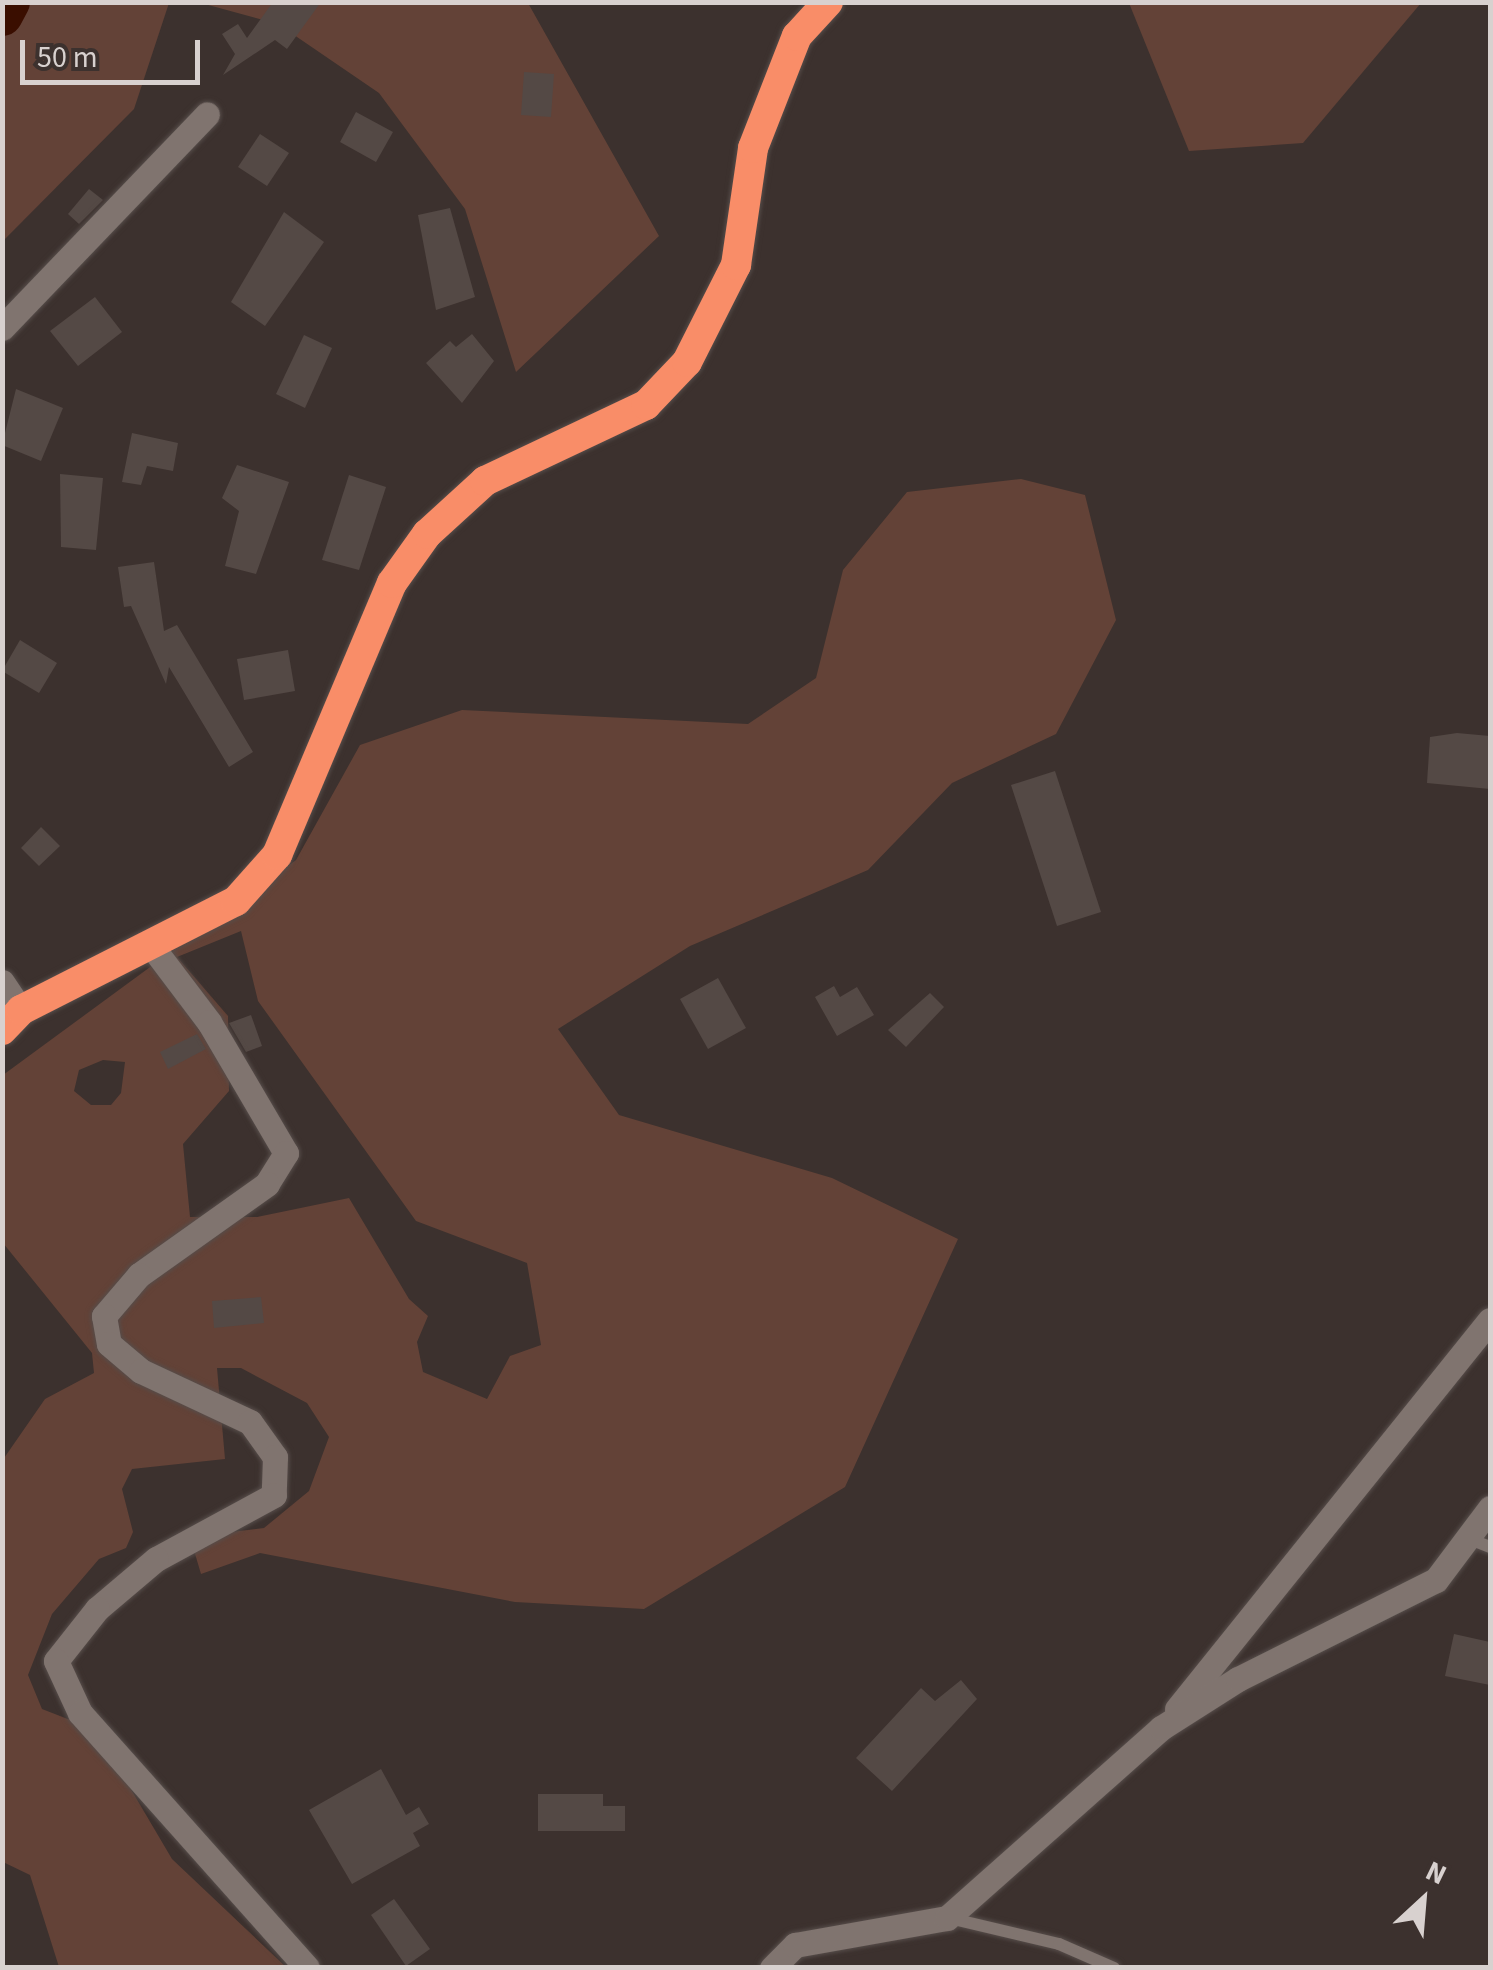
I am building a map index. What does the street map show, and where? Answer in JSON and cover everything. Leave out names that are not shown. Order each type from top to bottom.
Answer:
[{"type":"highway","points":[[12,1020],[236,901],[276,855],[392,583],[427,534],[486,481],[646,405],[687,362],[736,266],[753,148],[784,68],[797,36],[828,2]]},
{"type":"street","points":[[2,328],[207,114]]},
{"type":"street","points":[[152,948],[209,1022],[286,1154],[267,1184],[138,1275],[104,1316],[109,1344],[141,1371],[250,1422],[275,1458],[274,1495],[156,1559],[97,1610],[56,1661],[80,1713],[307,1968]]},
{"type":"street","points":[[2,982],[12,1020]]},
{"type":"street","points":[[1161,1728],[1490,1320]]},
{"type":"street","points":[[772,1968],[795,1945],[947,1918],[1161,1728],[1238,1679],[1436,1580],[1482,1544],[1490,1508]]},
{"type":"lane","points":[[947,1918],[1059,1944],[1114,1968]]},
{"type":"shaded area","points":[[3,2],[169,3],[134,109],[3,241]]},
{"type":"shaded area","points":[[201,3],[528,3],[659,236],[516,372],[465,209],[379,93],[278,24]]},
{"type":"shaded area","points":[[1129,3],[1421,3],[1303,143],[1189,151]]},
{"type":"shaded area","points":[[1021,479],[1085,495],[1116,620],[1056,734],[952,783],[868,870],[690,946],[558,1029],[619,1115],[832,1178],[958,1239],[845,1487],[644,1609],[515,1602],[260,1553],[201,1574],[190,1537],[264,1528],[309,1491],[329,1437],[307,1403],[241,1368],[217,1368],[225,1459],[132,1469],[122,1489],[133,1532],[126,1548],[99,1559],[52,1614],[28,1675],[42,1709],[96,1730],[172,1859],[286,1967],[59,1967],[30,1875],[3,1862],[2,1461],[45,1399],[94,1373],[92,1353],[3,1243],[3,1075],[296,860],[360,745],[462,710],[748,724],[816,678],[843,570],[907,492]],"holes":[[[241,931],[258,1001],[416,1221],[527,1263],[541,1345],[510,1356],[487,1399],[423,1372],[417,1342],[428,1316],[409,1299],[349,1198],[257,1217],[190,1217],[183,1144],[229,1091],[228,1016],[177,957]],[[103,1060],[125,1062],[121,1093],[111,1105],[91,1105],[74,1091],[79,1070]]]},
{"type":"building","points":[[273,2],[321,2],[287,49],[275,40],[223,75],[235,54],[222,34],[238,24],[247,38]]},
{"type":"building","points":[[524,72],[554,74],[551,117],[521,115]]},
{"type":"building","points":[[356,112],[393,132],[376,162],[340,142]]},
{"type":"building","points":[[260,134],[289,153],[267,186],[238,167]]},
{"type":"building","points":[[89,189],[103,200],[79,224],[68,214]]},
{"type":"building","points":[[450,208],[475,297],[436,310],[418,215]]},
{"type":"building","points":[[284,212],[324,242],[265,326],[231,302]]},
{"type":"building","points":[[95,297],[122,332],[78,366],[50,331]]},
{"type":"building","points":[[472,334],[494,361],[462,403],[426,363],[450,341],[456,347]]},
{"type":"building","points":[[304,335],[332,348],[305,408],[276,394]]},
{"type":"building","points":[[16,389],[63,408],[41,461],[2,445]]},
{"type":"building","points":[[132,433],[178,443],[173,471],[147,466],[141,485],[122,482]]},
{"type":"building","points":[[237,465],[289,482],[256,574],[225,566],[239,511],[222,498]]},
{"type":"building","points":[[60,474],[103,478],[96,550],[61,547]]},
{"type":"building","points":[[349,475],[386,487],[359,570],[322,560]]},
{"type":"building","points":[[154,562],[164,631],[177,625],[253,752],[229,767],[169,667],[166,684],[131,606],[124,607],[118,567]]},
{"type":"building","points":[[20,640],[57,663],[39,693],[2,671]]},
{"type":"building","points":[[288,650],[295,691],[244,700],[237,659]]},
{"type":"building","points":[[1457,733],[1490,736],[1490,789],[1427,783],[1430,737]]},
{"type":"building","points":[[1055,771],[1101,912],[1057,926],[1011,785]]},
{"type":"building","points":[[41,827],[60,846],[39,866],[21,848]]},
{"type":"building","points":[[718,978],[746,1028],[708,1049],[680,999]]},
{"type":"building","points":[[834,986],[840,997],[857,987],[874,1015],[837,1036],[815,997]]},
{"type":"building","points":[[930,993],[944,1007],[906,1047],[888,1030]]},
{"type":"building","points":[[251,1015],[262,1046],[246,1052],[229,1023]]},
{"type":"building","points":[[197,1034],[206,1049],[168,1069],[160,1052]]},
{"type":"building","points":[[261,1297],[264,1323],[214,1328],[212,1301]]},
{"type":"building","points":[[1454,1634],[1490,1642],[1490,1685],[1445,1676]]},
{"type":"building","points":[[961,1680],[977,1699],[892,1791],[856,1758],[921,1688],[935,1701]]},
{"type":"building","points":[[381,1769],[406,1815],[419,1807],[429,1824],[413,1833],[420,1846],[352,1884],[309,1810]]},
{"type":"building","points":[[538,1794],[603,1794],[603,1806],[625,1806],[625,1831],[538,1831]]},
{"type":"building","points":[[394,1899],[430,1949],[406,1966],[371,1915]]},
{"type":"waterway","points":[[2,15],[9,2]]}]
